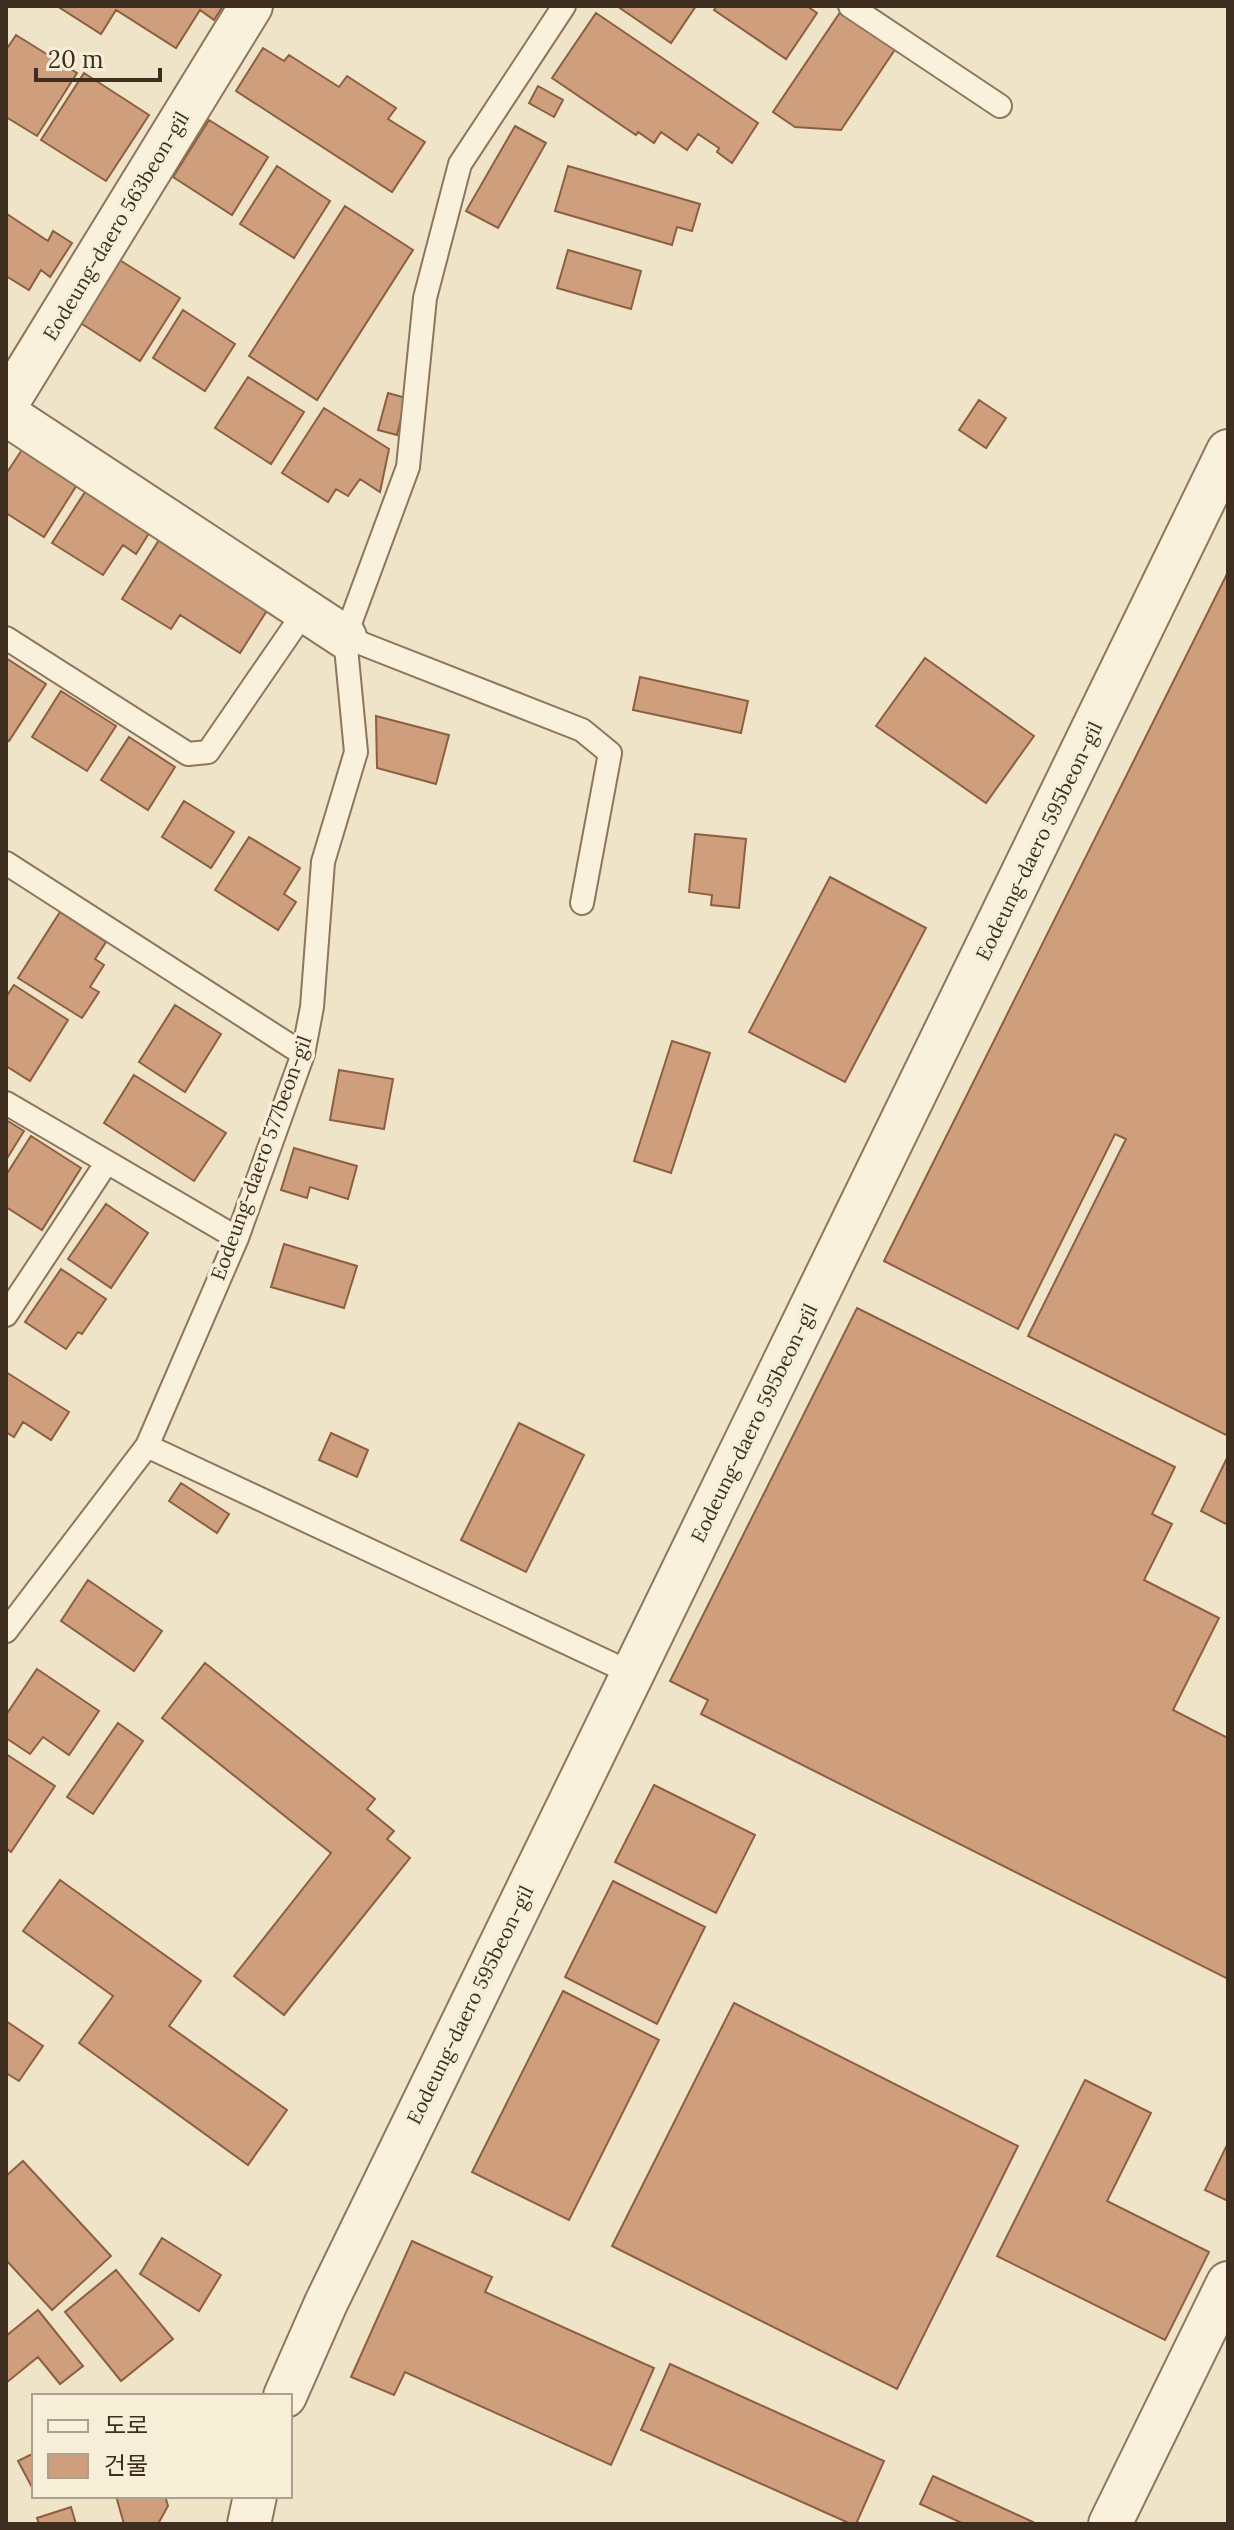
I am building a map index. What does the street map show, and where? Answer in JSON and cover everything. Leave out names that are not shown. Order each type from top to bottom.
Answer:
[{"type":"street","name":"Eodeung-daero 563beon-gil","points":[[6,405],[251,6]]},
{"type":"street","points":[[6,414],[345,637]]},
{"type":"street","name":"Eodeung-daero 595beon-gil","points":[[286,2394],[326,2303],[631,1673],[1228,451]]},
{"type":"street","points":[[1110,2524],[1228,2283]]},
{"type":"lane","name":"Eodeung-daero 577beon-gil","points":[[6,1631],[147,1446],[237,1238],[303,1054],[312,1007],[323,862],[356,752],[345,637],[408,467],[425,298],[460,164],[564,6]]},
{"type":"lane","points":[[850,6],[1000,106]]},
{"type":"lane","points":[[6,638],[188,754],[208,752],[305,611]]},
{"type":"lane","points":[[345,637],[582,730],[610,753],[582,903]]},
{"type":"lane","points":[[6,863],[303,1054]]},
{"type":"lane","points":[[6,1103],[237,1238]]},
{"type":"lane","points":[[6,1315],[107,1162]]},
{"type":"lane","points":[[147,1446],[631,1673]]},
{"type":"building","points":[[57,6],[223,6],[214,20],[200,10],[176,48],[116,10],[101,34]]},
{"type":"building","points":[[617,6],[696,6],[671,43]]},
{"type":"building","points":[[717,6],[807,6],[817,13],[786,59],[714,10]]},
{"type":"building","points":[[841,11],[896,48],[841,130],[795,127],[773,112]]},
{"type":"building","points":[[596,13],[758,123],[732,163],[717,152],[719,148],[698,134],[687,150],[661,132],[654,143],[638,132],[636,135],[552,78]]},
{"type":"building","points":[[16,35],[77,73],[37,136],[6,117],[6,50]]},
{"type":"building","points":[[263,48],[284,61],[289,55],[339,87],[347,76],[396,108],[388,119],[425,142],[392,192],[236,91]]},
{"type":"building","points":[[84,73],[149,115],[106,181],[41,140]]},
{"type":"building","points":[[538,86],[563,100],[554,117],[529,103]]},
{"type":"building","points":[[209,120],[268,157],[232,215],[173,177]]},
{"type":"building","points":[[515,126],[546,143],[498,228],[466,211]]},
{"type":"building","points":[[277,166],[330,201],[294,258],[240,224]]},
{"type":"building","points":[[568,166],[700,204],[692,231],[677,227],[672,245],[555,211]]},
{"type":"building","points":[[345,206],[413,250],[317,400],[249,356]]},
{"type":"building","points":[[7,214],[48,241],[53,231],[72,243],[50,277],[41,270],[29,290],[6,276]]},
{"type":"building","points":[[568,250],[641,271],[631,309],[557,288]]},
{"type":"building","points":[[118,259],[180,298],[140,361],[79,322]]},
{"type":"building","points":[[183,310],[235,344],[205,391],[153,358]]},
{"type":"building","points":[[248,377],[304,412],[271,464],[215,428]]},
{"type":"building","points":[[388,393],[406,398],[397,435],[378,430]]},
{"type":"building","points":[[979,400],[1006,418],[986,448],[959,430]]},
{"type":"building","points":[[324,408],[389,449],[380,492],[360,479],[348,496],[336,489],[328,502],[282,473]]},
{"type":"building","points":[[25,445],[80,480],[44,537],[6,513],[6,474]]},
{"type":"building","points":[[87,489],[151,530],[136,554],[123,545],[103,575],[52,543]]},
{"type":"building","points":[[159,540],[268,609],[240,653],[180,615],[171,629],[122,599]]},
{"type":"building","points":[[1228,572],[1228,1436],[1028,1336],[1126,1139],[1115,1134],[1018,1329],[884,1261]]},
{"type":"building","points":[[6,658],[46,684],[9,741],[6,739]]},
{"type":"building","points":[[925,658],[1034,736],[986,803],[876,726]]},
{"type":"building","points":[[640,677],[748,701],[741,733],[633,710]]},
{"type":"building","points":[[61,691],[116,726],[87,771],[32,737]]},
{"type":"building","points":[[376,716],[449,735],[436,784],[377,768]]},
{"type":"building","points":[[129,737],[175,767],[148,810],[101,780]]},
{"type":"building","points":[[184,801],[234,832],[211,868],[162,837]]},
{"type":"building","points":[[695,834],[746,839],[739,908],[711,905],[712,895],[689,892]]},
{"type":"building","points":[[249,837],[300,868],[284,894],[296,902],[278,930],[215,890]]},
{"type":"building","points":[[830,877],[926,928],[845,1082],[749,1032]]},
{"type":"building","points":[[60,912],[106,942],[95,959],[104,965],[90,987],[99,992],[82,1018],[18,978]]},
{"type":"building","points":[[14,985],[68,1020],[30,1081],[6,1066],[6,997]]},
{"type":"building","points":[[175,1005],[221,1034],[185,1092],[139,1062]]},
{"type":"building","points":[[672,1041],[710,1053],[671,1173],[634,1161]]},
{"type":"building","points":[[339,1070],[393,1079],[384,1129],[330,1120]]},
{"type":"building","points":[[134,1075],[226,1133],[194,1181],[104,1123]]},
{"type":"building","points":[[6,1120],[24,1131],[6,1160]]},
{"type":"building","points":[[31,1136],[81,1168],[42,1230],[6,1207],[6,1175]]},
{"type":"building","points":[[294,1148],[357,1166],[348,1199],[310,1187],[307,1198],[281,1190]]},
{"type":"building","points":[[106,1204],[148,1233],[111,1288],[68,1259]]},
{"type":"building","points":[[284,1244],[357,1266],[344,1308],[271,1287]]},
{"type":"building","points":[[61,1269],[106,1299],[82,1334],[78,1332],[66,1349],[25,1322]]},
{"type":"building","points":[[857,1308],[1175,1467],[1152,1514],[1172,1524],[1144,1580],[1219,1618],[1173,1710],[1228,1738],[1228,1979],[701,1714],[708,1700],[670,1681]]},
{"type":"building","points":[[6,1372],[69,1412],[51,1440],[23,1422],[14,1437],[6,1432]]},
{"type":"building","points":[[519,1423],[584,1455],[526,1572],[461,1540]]},
{"type":"building","points":[[331,1433],[368,1450],[357,1477],[319,1460]]},
{"type":"building","points":[[1228,1456],[1228,1525],[1201,1511]]},
{"type":"building","points":[[181,1483],[229,1514],[217,1533],[169,1501]]},
{"type":"building","points":[[88,1580],[162,1631],[134,1671],[61,1621]]},
{"type":"building","points":[[205,1663],[375,1799],[367,1809],[394,1831],[387,1839],[410,1858],[284,2015],[234,1976],[331,1853],[162,1718]]},
{"type":"building","points":[[37,1669],[99,1711],[69,1755],[43,1737],[30,1754],[6,1738],[6,1715]]},
{"type":"building","points":[[118,1723],[143,1741],[93,1814],[67,1797]]},
{"type":"building","points":[[6,1754],[55,1786],[11,1852],[6,1848]]},
{"type":"building","points":[[654,1785],[755,1835],[716,1913],[615,1862]]},
{"type":"building","points":[[60,1880],[201,1981],[169,2026],[287,2110],[248,2165],[79,2043],[113,1996],[23,1931]]},
{"type":"building","points":[[613,1881],[705,1927],[657,2024],[565,1977]]},
{"type":"building","points":[[563,1991],[659,2040],[569,2220],[472,2172]]},
{"type":"building","points":[[734,2003],[1018,2146],[897,2389],[612,2246]]},
{"type":"building","points":[[6,2021],[43,2046],[19,2081],[6,2073]]},
{"type":"building","points":[[1085,2080],[1151,2113],[1107,2201],[1209,2252],[1165,2340],[997,2256]]},
{"type":"building","points":[[1228,2143],[1228,2201],[1205,2190]]},
{"type":"building","points":[[23,2161],[111,2256],[52,2310],[6,2260],[6,2176]]},
{"type":"building","points":[[162,2238],[221,2275],[199,2311],[140,2274]]},
{"type":"building","points":[[412,2241],[492,2277],[485,2292],[654,2368],[611,2465],[405,2372],[394,2395],[351,2377]]},
{"type":"building","points":[[116,2270],[173,2339],[121,2381],[65,2312]]},
{"type":"building","points":[[38,2310],[83,2366],[60,2384],[38,2357],[6,2383],[6,2336]]},
{"type":"building","points":[[670,2364],[884,2461],[856,2524],[641,2430]]},
{"type":"building","points":[[32,2454],[32,2487],[18,2461]]},
{"type":"building","points":[[933,2476],[1033,2522],[964,2524],[920,2504]]},
{"type":"building","points":[[117,2498],[166,2498],[168,2506],[158,2524],[124,2524]]},
{"type":"building","points":[[71,2507],[76,2524],[39,2524],[37,2518]]}]
